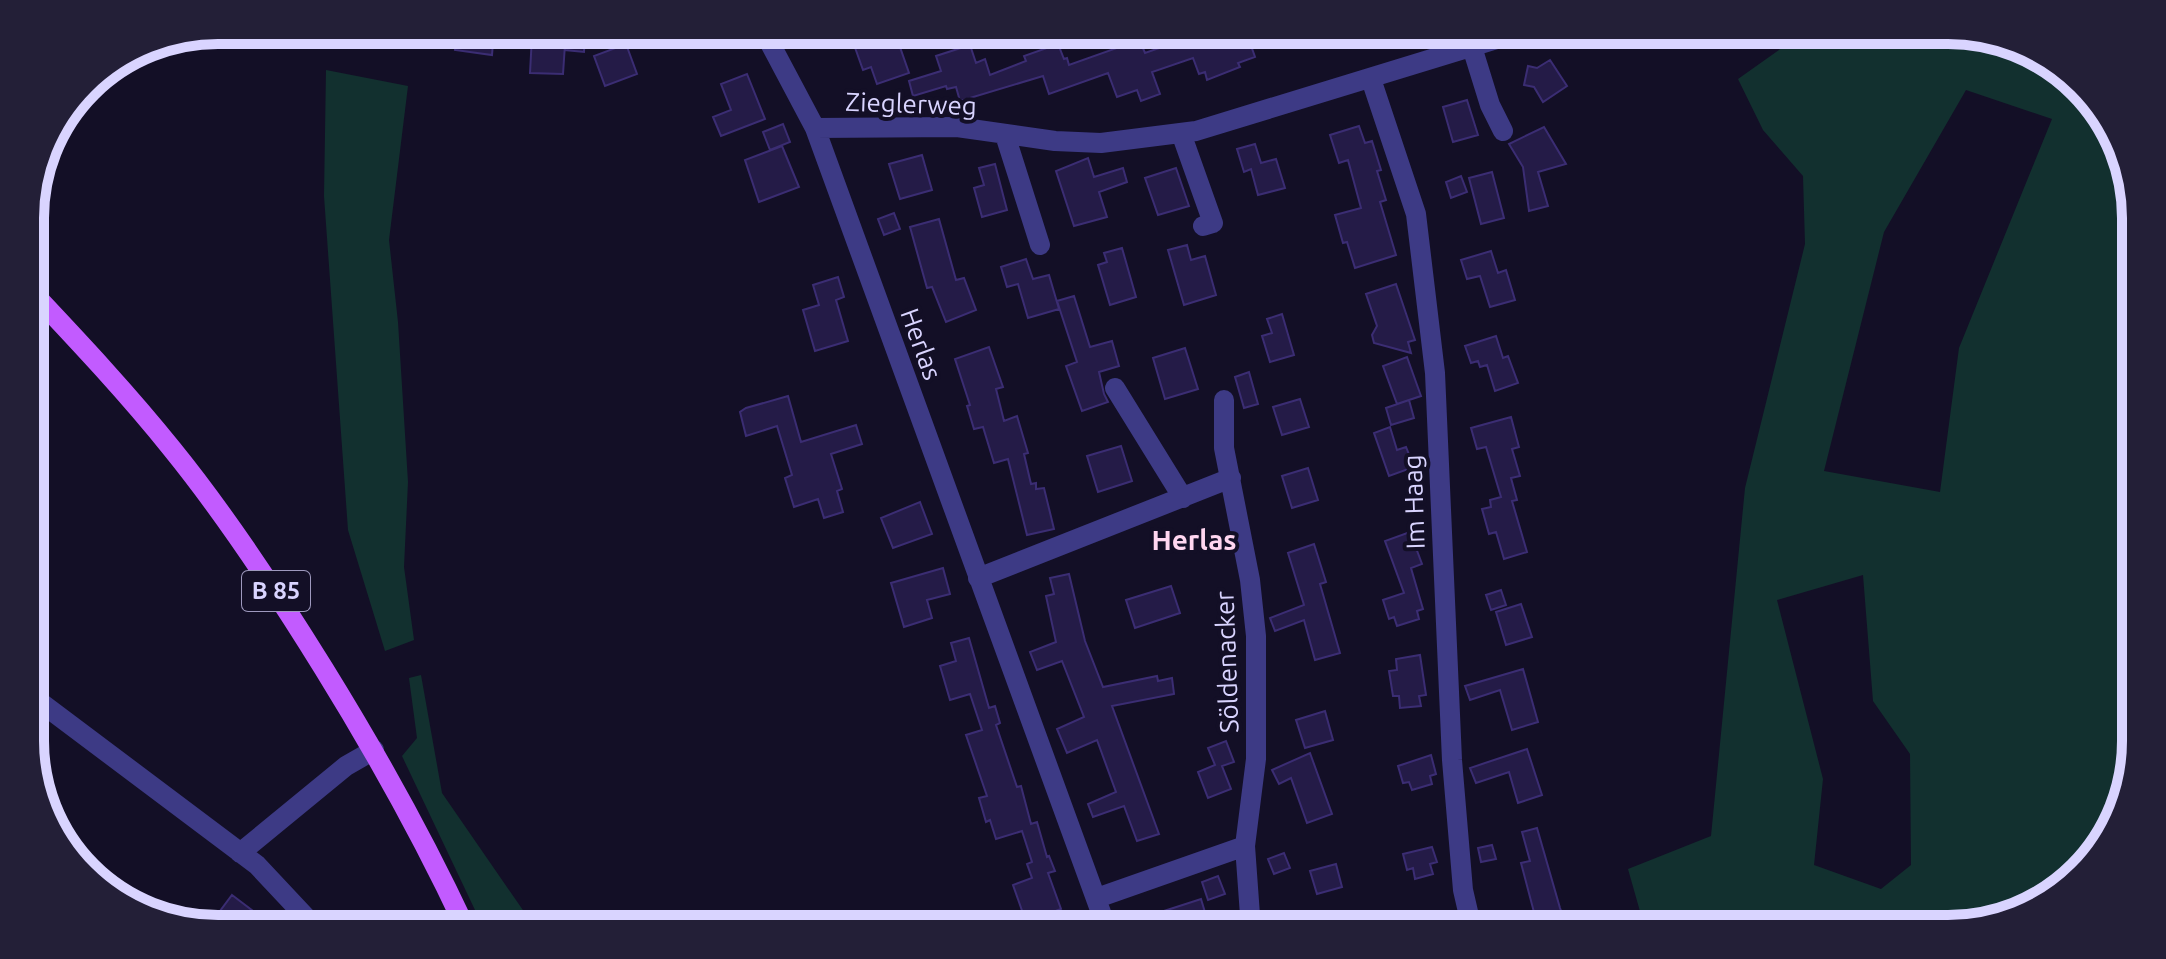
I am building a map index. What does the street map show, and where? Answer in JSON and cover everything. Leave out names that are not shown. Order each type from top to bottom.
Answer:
[{"type":"main road","name":"B 85","points":[[44,305],[173,450],[270,581],[374,750],[459,915]]},
{"type":"street","name":"Herlas","points":[[770,44],[815,128],[1102,915]]},
{"type":"street","name":"Zieglerweg","points":[[815,128],[957,127],[1055,141],[1101,143],[1181,133],[1482,44]]},
{"type":"street","points":[[1472,47],[1490,105],[1503,131]]},
{"type":"street","name":"Im Haag","points":[[1371,79],[1416,214],[1435,373],[1452,760],[1463,890],[1469,915]]},
{"type":"street","points":[[1181,133],[1213,223],[1203,226]]},
{"type":"street","name":"Zieglerweg","points":[[1005,135],[1040,245]]},
{"type":"street","points":[[1115,388],[1183,498]]},
{"type":"street","name":"Söldenacker","points":[[1224,400],[1224,448],[1250,580],[1256,636],[1256,759],[1245,846],[1250,915]]},
{"type":"street","points":[[978,578],[1231,478]]},
{"type":"street","points":[[44,705],[257,865],[304,915]]},
{"type":"street","points":[[240,853],[346,766],[374,750]]},
{"type":"street","points":[[1097,898],[1245,846]]},
{"type":"green space","points":[[1787,44],[1959,44],[2014,57],[2054,80],[2086,112],[2099,131],[2116,173],[2122,218],[2121,764],[2109,807],[2086,847],[2054,879],[2035,892],[2004,906],[1959,915],[1641,915],[1628,869],[1711,836],[1745,488],[1805,244],[1803,176],[1763,130],[1738,79]],"holes":[[[1966,90],[2052,119],[1959,348],[1940,492],[1824,471],[1884,232]],[[1863,575],[1873,701],[1910,754],[1911,865],[1881,889],[1814,865],[1823,779],[1777,600]]]},
{"type":"green space","points":[[326,70],[408,86],[389,240],[398,322],[408,482],[404,567],[414,640],[385,651],[348,530],[324,196]]},
{"type":"green space","points":[[421,675],[442,793],[526,915],[477,915],[402,756],[417,738],[409,678]]},
{"type":"building","points":[[456,44],[493,44],[492,55],[455,50]]},
{"type":"building","points":[[532,44],[565,44],[563,74],[530,73]]},
{"type":"building","points":[[565,44],[584,44],[584,52],[565,50]]},
{"type":"building","points":[[626,44],[637,74],[605,86],[594,56]]},
{"type":"building","points":[[854,44],[899,44],[909,73],[877,84],[871,67],[863,70]]},
{"type":"building","points":[[1058,44],[1069,65],[1117,48],[1116,44],[1141,44],[1145,53],[1171,44],[1250,44],[1255,57],[1238,63],[1240,67],[1207,80],[1205,72],[1199,74],[1193,58],[1152,72],[1160,94],[1141,101],[1137,90],[1117,97],[1108,73],[1049,94],[1043,76],[960,101],[956,87],[947,89],[946,86],[913,96],[909,81],[941,71],[936,56],[970,45],[976,63],[985,59],[990,75],[1026,61],[1024,56]]},
{"type":"building","points":[[1550,60],[1567,86],[1543,102],[1534,87],[1524,85],[1528,66],[1537,68]]},
{"type":"building","points":[[747,74],[765,119],[721,136],[713,117],[731,110],[721,84]]},
{"type":"building","points":[[1467,100],[1478,135],[1453,142],[1443,107]]},
{"type":"building","points":[[783,124],[790,142],[770,150],[763,132]]},
{"type":"building","points":[[1359,126],[1365,143],[1372,141],[1381,170],[1377,171],[1386,200],[1380,202],[1396,255],[1355,268],[1347,242],[1343,243],[1335,215],[1361,208],[1348,160],[1339,163],[1330,135]]},
{"type":"building","points":[[1544,127],[1566,164],[1538,172],[1548,206],[1529,211],[1523,167],[1509,144]]},
{"type":"building","points":[[1255,144],[1261,163],[1276,159],[1285,188],[1258,195],[1251,169],[1244,172],[1237,149]]},
{"type":"building","points":[[782,146],[799,187],[759,202],[745,160]]},
{"type":"building","points":[[922,155],[932,190],[900,199],[889,164]]},
{"type":"building","points":[[1088,158],[1094,177],[1123,168],[1127,182],[1099,192],[1107,217],[1074,226],[1056,171]]},
{"type":"building","points":[[995,164],[1007,210],[982,217],[974,188],[984,185],[979,168]]},
{"type":"building","points":[[1176,168],[1189,206],[1158,215],[1145,178]]},
{"type":"building","points":[[1492,172],[1504,218],[1481,224],[1469,178]]},
{"type":"building","points":[[1461,176],[1467,192],[1451,198],[1446,182]]},
{"type":"building","points":[[894,213],[900,229],[884,235],[878,219]]},
{"type":"building","points":[[939,219],[956,280],[964,278],[976,310],[946,322],[932,287],[927,288],[910,227]]},
{"type":"building","points":[[1187,245],[1191,260],[1205,256],[1216,295],[1184,305],[1168,250]]},
{"type":"building","points":[[1122,248],[1136,297],[1110,305],[1098,265],[1107,262],[1104,253]]},
{"type":"building","points":[[1491,251],[1498,273],[1506,270],[1515,300],[1490,307],[1480,276],[1467,279],[1461,260]]},
{"type":"building","points":[[1026,259],[1033,279],[1049,275],[1059,309],[1028,318],[1018,284],[1007,287],[1001,267]]},
{"type":"building","points":[[838,277],[844,297],[836,300],[848,341],[815,351],[803,310],[819,305],[813,285]]},
{"type":"building","points":[[1396,284],[1415,340],[1408,342],[1411,353],[1374,343],[1372,335],[1377,326],[1366,294]]},
{"type":"building","points":[[1074,296],[1090,347],[1112,341],[1119,366],[1099,372],[1108,402],[1082,411],[1066,366],[1077,362],[1057,301]]},
{"type":"building","points":[[1282,314],[1294,355],[1270,362],[1262,336],[1272,333],[1267,319]]},
{"type":"building","points":[[1496,336],[1503,358],[1508,356],[1518,383],[1495,391],[1487,365],[1480,367],[1478,361],[1471,363],[1465,346]]},
{"type":"building","points":[[989,347],[1003,387],[996,389],[1004,421],[1017,416],[1028,453],[1024,454],[1031,484],[1036,483],[1036,489],[1044,488],[1054,529],[1027,535],[1008,459],[994,463],[983,427],[974,429],[967,406],[970,405],[955,359]]},
{"type":"building","points":[[1185,348],[1198,389],[1165,399],[1153,358]]},
{"type":"building","points":[[1407,357],[1421,396],[1397,404],[1383,366]]},
{"type":"building","points":[[1249,372],[1258,404],[1244,408],[1235,377]]},
{"type":"building","points":[[788,396],[801,442],[856,425],[862,444],[831,454],[842,489],[837,491],[843,512],[824,518],[818,499],[794,507],[785,478],[792,475],[777,426],[746,436],[740,412]]},
{"type":"building","points":[[1300,399],[1309,427],[1282,435],[1273,407]]},
{"type":"building","points":[[1409,400],[1414,418],[1391,425],[1386,408]]},
{"type":"building","points":[[1511,417],[1519,447],[1512,449],[1520,476],[1511,478],[1517,500],[1512,501],[1527,552],[1504,559],[1496,532],[1489,534],[1482,509],[1491,507],[1490,500],[1501,497],[1486,447],[1477,449],[1471,428]]},
{"type":"building","points":[[1390,427],[1397,450],[1406,447],[1414,467],[1389,476],[1374,433]]},
{"type":"building","points":[[1121,446],[1132,481],[1098,492],[1087,456]]},
{"type":"building","points":[[1308,468],[1318,500],[1292,508],[1282,476]]},
{"type":"building","points":[[920,502],[932,534],[893,548],[881,518]]},
{"type":"building","points":[[1410,532],[1422,564],[1411,568],[1423,609],[1417,611],[1419,619],[1397,626],[1394,617],[1389,619],[1383,600],[1404,593],[1385,541]]},
{"type":"building","points":[[1314,544],[1326,582],[1320,584],[1340,653],[1315,660],[1304,620],[1275,631],[1270,618],[1304,605],[1288,553]]},
{"type":"building","points":[[943,568],[950,594],[927,600],[932,618],[904,627],[891,583]]},
{"type":"building","points":[[1069,574],[1085,641],[1103,687],[1157,676],[1158,681],[1172,678],[1174,694],[1112,706],[1159,834],[1137,841],[1124,806],[1093,817],[1088,804],[1116,792],[1097,740],[1067,753],[1057,729],[1084,717],[1062,661],[1037,670],[1030,652],[1056,642],[1046,596],[1054,594],[1050,578]]},
{"type":"building","points":[[1171,586],[1180,613],[1135,628],[1126,600]]},
{"type":"building","points":[[1501,590],[1506,605],[1491,610],[1486,595]]},
{"type":"building","points":[[1521,604],[1532,637],[1506,645],[1496,612]]},
{"type":"building","points":[[969,638],[989,708],[995,706],[1000,723],[996,725],[1017,787],[1021,786],[1031,824],[1037,822],[1047,857],[1055,871],[1048,873],[1061,909],[1045,915],[1024,915],[1013,885],[1032,878],[1027,864],[1032,862],[1022,831],[996,839],[990,820],[986,822],[979,798],[987,796],[966,735],[982,730],[970,694],[950,700],[940,666],[956,661],[951,643]]},
{"type":"building","points":[[1420,655],[1426,695],[1419,696],[1421,706],[1400,708],[1399,696],[1393,696],[1389,671],[1397,670],[1396,659]]},
{"type":"building","points":[[1523,669],[1538,722],[1512,730],[1500,690],[1470,700],[1465,686]]},
{"type":"building","points":[[1325,711],[1333,740],[1305,748],[1296,720]]},
{"type":"building","points":[[1226,741],[1234,762],[1222,766],[1231,789],[1208,798],[1198,772],[1215,765],[1208,748]]},
{"type":"building","points":[[1527,749],[1542,795],[1518,803],[1509,772],[1476,783],[1470,768]]},
{"type":"building","points":[[1310,753],[1332,814],[1307,823],[1291,778],[1279,784],[1272,770]]},
{"type":"building","points":[[1431,755],[1436,774],[1430,776],[1432,784],[1412,790],[1409,782],[1403,783],[1398,766]]},
{"type":"building","points":[[1537,828],[1563,915],[1535,915],[1521,863],[1530,861],[1522,832]]},
{"type":"building","points":[[1492,845],[1496,859],[1481,862],[1478,848]]},
{"type":"building","points":[[1432,847],[1437,862],[1430,864],[1433,874],[1415,879],[1413,868],[1407,870],[1403,854]]},
{"type":"building","points":[[1284,853],[1290,868],[1274,874],[1268,859]]},
{"type":"building","points":[[1336,864],[1342,887],[1317,894],[1310,871]]},
{"type":"building","points":[[1218,876],[1225,894],[1208,900],[1202,882]]},
{"type":"building","points":[[232,895],[253,911],[250,915],[217,915]]},
{"type":"building","points":[[1201,899],[1206,915],[1162,915],[1161,912]]},
{"type":"district","name":"Herlas","points":[[1194,540]]}]
